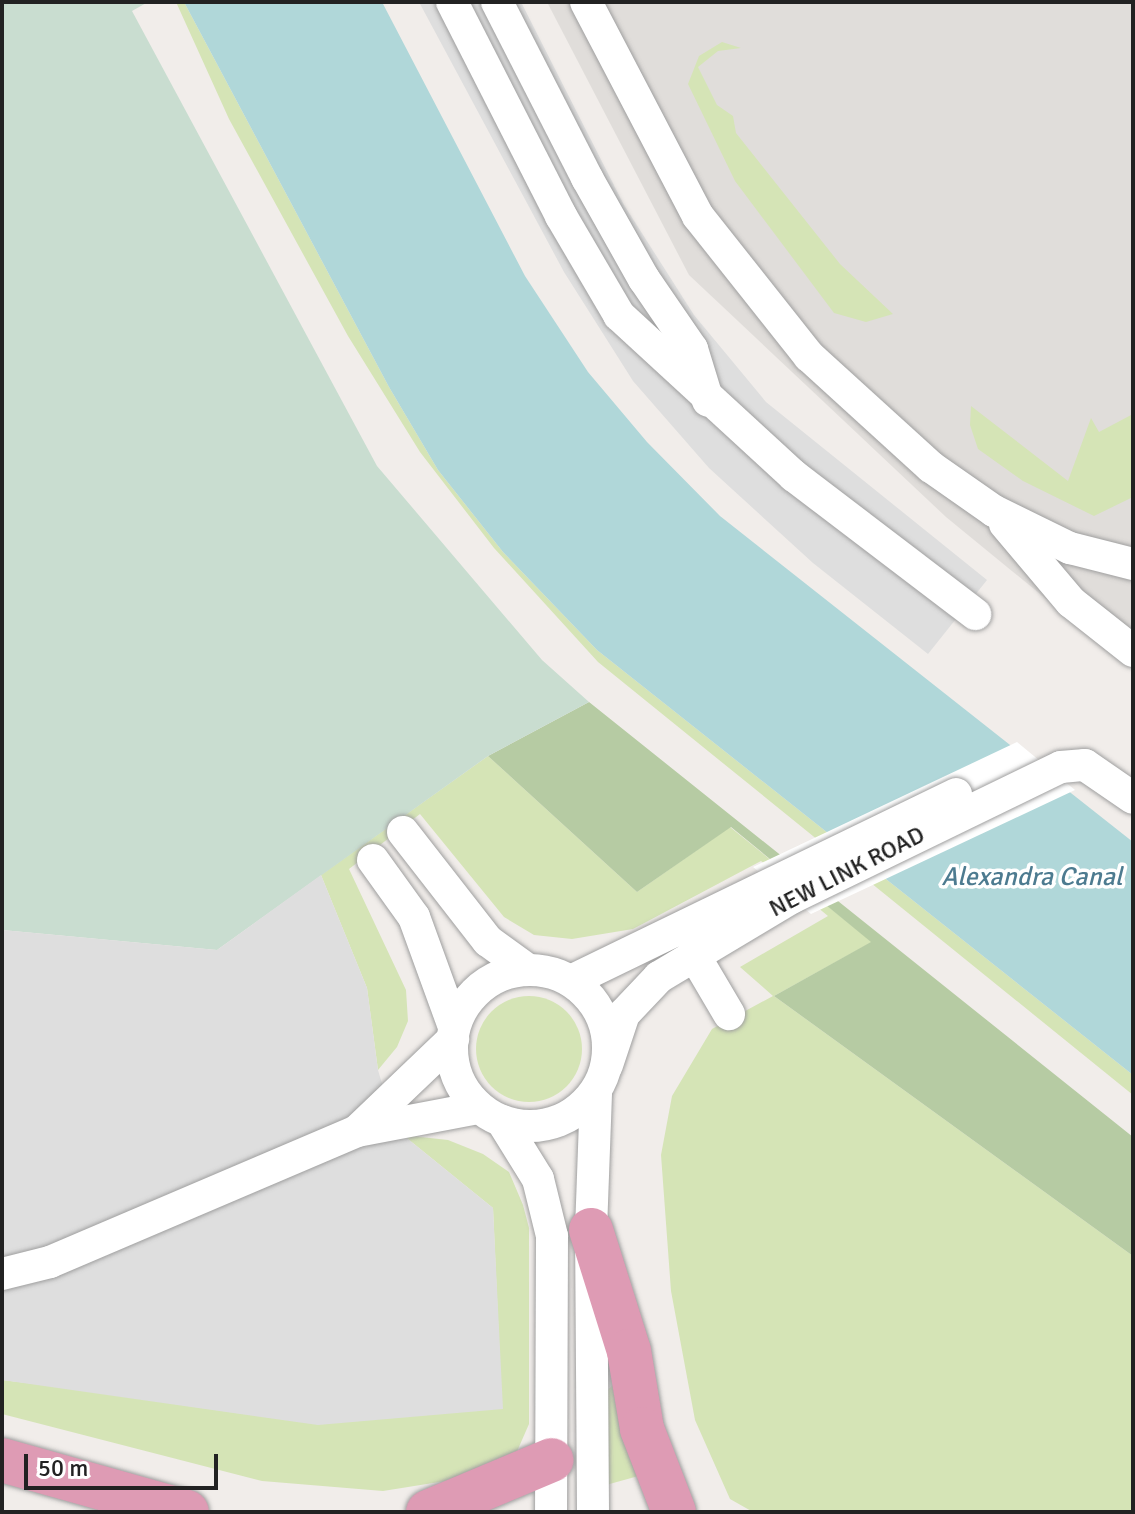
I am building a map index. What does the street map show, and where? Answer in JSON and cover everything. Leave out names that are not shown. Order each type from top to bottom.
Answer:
[{"type":"highway","points":[[591,1230],[629,1351],[642,1429],[674,1512]]},
{"type":"highway","points":[[2,1460],[187,1512]]},
{"type":"highway","points":[[428,1512],[552,1460]]},
{"type":"street","points":[[452,2],[561,216],[619,315],[708,401],[794,476],[975,614]]},
{"type":"street","points":[[497,2],[587,178],[644,279],[692,349],[708,401]]},
{"type":"street","points":[[586,2],[698,216],[751,288],[819,366],[931,467],[994,511],[1070,548],[1133,564]]},
{"type":"street","points":[[994,511],[1071,602],[1133,651]]},
{"type":"street","name":"NEW LINK ROAD","points":[[593,1512],[591,1230],[601,1078],[608,1039],[601,1014],[571,981],[781,889],[1044,764],[1073,743],[1088,745],[1133,781]]},
{"type":"street","name":"NEW LINK ROAD","points":[[1044,764],[1085,765],[1133,798]]},
{"type":"street","points":[[403,832],[488,941],[528,970],[571,981]]},
{"type":"street","points":[[373,860],[414,917],[453,1033],[463,1087],[490,1114],[538,1179],[552,1236],[551,1512]]},
{"type":"street","name":"NEW LINK ROAD","points":[[601,1078],[624,1014],[659,977],[781,889]]},
{"type":"street","points":[[693,953],[729,1014]]},
{"type":"street","points":[[2,1274],[50,1262],[357,1131],[390,1112],[453,1033],[470,998],[486,983],[528,970]]},
{"type":"street","points":[[390,1112],[490,1114],[531,1127],[555,1123],[578,1110],[601,1078]]},
{"type":"shaded area","points":[[419,2],[521,2],[624,205],[694,315],[766,402],[987,580],[928,654],[813,563],[709,468],[633,381],[564,272]]},
{"type":"shaded area","points":[[547,2],[1133,2],[1133,670],[946,517],[689,275]]},
{"type":"shaded area","points":[[321,875],[367,988],[378,1070],[393,1121],[403,1135],[493,1208],[503,1409],[318,1425],[2,1380],[2,930],[217,950]]},
{"type":"green space","points":[[2,2],[148,2],[132,11],[377,466],[542,660],[589,702],[488,756],[217,950],[2,930]]},
{"type":"green space","points":[[176,2],[184,2],[389,387],[438,470],[503,552],[597,650],[1133,1075],[1133,1095],[598,662],[494,548],[420,452],[348,336],[229,119]]},
{"type":"green space","points":[[722,42],[741,48],[718,51],[698,67],[717,105],[733,116],[736,133],[840,264],[893,314],[866,322],[834,313],[735,181],[688,84],[699,56]]},
{"type":"green space","points":[[971,406],[1068,481],[1091,418],[1099,432],[1133,414],[1133,497],[1094,516],[1023,481],[978,449],[970,425]]},
{"type":"green space","points":[[589,702],[1133,1137],[1133,1256],[774,996],[871,942],[731,827],[637,892],[488,756]]},
{"type":"green space","points":[[488,756],[637,892],[730,827],[872,942],[774,996],[1133,1256],[1133,1512],[753,1512],[730,1499],[695,1420],[671,1291],[661,1155],[672,1096],[712,1029],[773,996],[740,967],[828,916],[761,861],[633,929],[572,939],[534,935],[504,917],[420,814],[349,869],[406,990],[408,1021],[397,1047],[378,1070],[367,988],[321,875]]},
{"type":"green space","points":[[529,996],[549,1000],[567,1011],[578,1029],[582,1049],[578,1069],[567,1087],[549,1098],[529,1102],[509,1098],[491,1087],[480,1069],[476,1049],[480,1029],[491,1011],[509,1000]]},
{"type":"green space","points":[[403,1135],[448,1140],[483,1154],[509,1172],[523,1205],[529,1228],[529,1424],[515,1456],[483,1475],[383,1491],[262,1481],[2,1414],[2,1380],[95,1391],[502,1409],[493,1208]]},
{"type":"green space","points":[[613,1385],[642,1475],[606,1485],[604,1393]]},
{"type":"water","name":"Alexandra Canal","points":[[184,2],[382,2],[525,276],[588,372],[647,442],[720,516],[1133,842],[1133,1075],[597,650],[503,552],[438,470],[389,387]]},
{"type":"pier","points":[[1017,742],[1075,790],[811,914],[753,867]]}]
